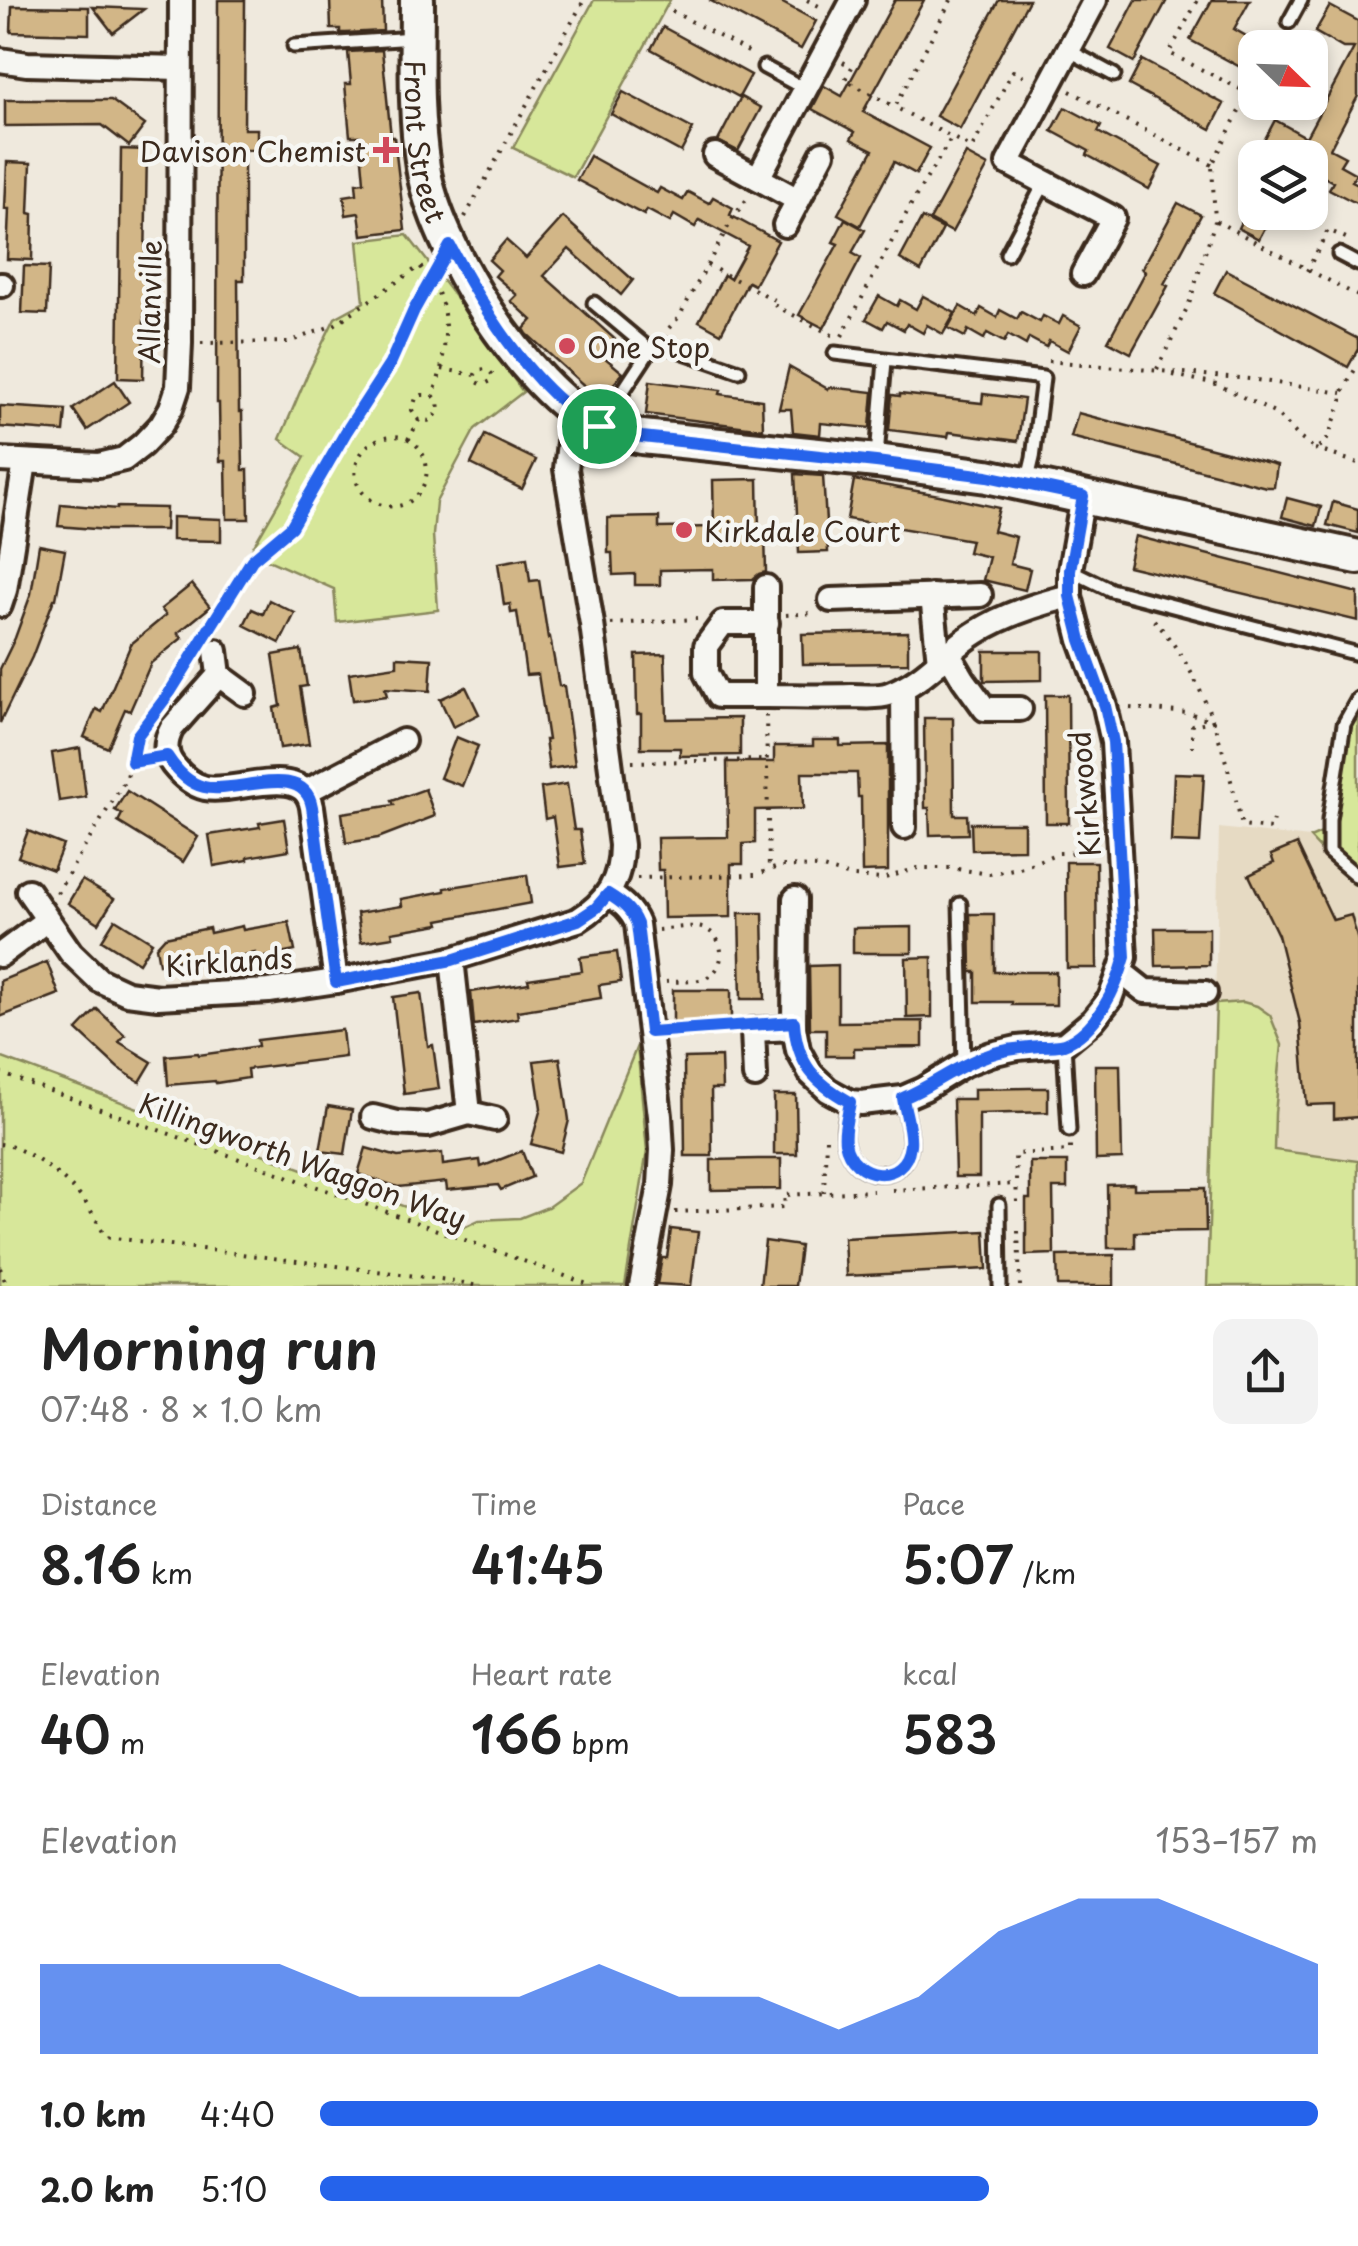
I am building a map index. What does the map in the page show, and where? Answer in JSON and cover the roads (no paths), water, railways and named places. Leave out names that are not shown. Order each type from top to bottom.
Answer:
[{"type":"main road","name":"Front Street","points":[[418,1],[418,118],[422,166],[433,206],[450,246],[492,320],[549,389],[589,421]]},
{"type":"main road","points":[[589,421],[642,437],[1027,483],[1358,557]]},
{"type":"street","name":"Allanville","points":[[0,460],[99,465],[124,459],[160,425],[178,388],[180,0]]},
{"type":"street","points":[[758,178],[853,0]]},
{"type":"street","points":[[1083,274],[1113,218],[1008,163],[1095,0]]},
{"type":"street","points":[[0,60],[180,68]]},
{"type":"street","points":[[784,225],[823,153]]},
{"type":"street","points":[[715,155],[798,200]]},
{"type":"street","points":[[589,421],[570,434],[566,469],[592,624],[621,846],[613,886],[633,914],[638,931],[660,1116],[660,1184],[641,1286]]},
{"type":"street","points":[[0,605],[25,462]]},
{"type":"street","name":"Kirkwood","points":[[1064,1044],[1093,1020],[1110,998],[1125,957],[1113,742],[1070,596],[1070,570],[1083,496]]},
{"type":"street","points":[[766,588],[766,696]]},
{"type":"street","points":[[830,600],[980,595]]},
{"type":"street","points":[[932,596],[944,657],[985,709],[1020,709]]},
{"type":"street","points":[[767,622],[723,623],[706,646],[706,673],[718,696],[885,696],[904,688],[977,632],[1003,618],[1070,596]]},
{"type":"street","points":[[245,694],[208,653],[167,738],[148,759],[205,788],[285,782],[307,791],[336,982]]},
{"type":"street","points":[[904,688],[904,827]]},
{"type":"street","points":[[307,791],[403,741]]},
{"type":"street","name":"Kirklands","points":[[28,891],[71,952],[99,980],[142,996],[179,997],[336,982],[452,960],[578,920],[596,908],[613,886]]},
{"type":"street","points":[[794,900],[794,1028],[798,1050],[811,1074],[828,1090],[850,1102],[903,1098],[964,1064],[991,1054],[1064,1044]]},
{"type":"street","points":[[0,955],[47,920]]},
{"type":"street","points":[[452,960],[469,1113]]},
{"type":"street","points":[[1121,972],[1145,991],[1206,994]]},
{"type":"street","points":[[755,1076],[753,1030],[794,1028]]},
{"type":"street","points":[[373,1117],[397,1124],[428,1125],[469,1113],[495,1118]]},
{"type":"lane","points":[[1290,22],[1301,0]]},
{"type":"lane","points":[[294,46],[417,38]]},
{"type":"lane","points":[[1068,50],[1114,75]]},
{"type":"lane","points":[[764,67],[806,89]]},
{"type":"lane","points":[[1006,254],[1045,182]]},
{"type":"lane","points":[[1339,254],[1358,264]]},
{"type":"lane","points":[[594,303],[650,350]]},
{"type":"lane","points":[[589,421],[650,350],[661,344],[739,371]]},
{"type":"lane","points":[[835,354],[1043,378],[1027,483]]},
{"type":"lane","points":[[876,462],[885,361]]},
{"type":"lane","points":[[1070,570],[1112,590],[1358,654]]},
{"type":"lane","points":[[1358,699],[1344,724],[1328,820],[1329,852],[1358,877]]},
{"type":"lane","points":[[960,904],[964,1064]]},
{"type":"lane","points":[[1064,1044],[1069,1130]]},
{"type":"lane","points":[[850,1102],[845,1126],[849,1152],[866,1171],[885,1173],[903,1163],[910,1150],[903,1098]]},
{"type":"lane","points":[[1000,1205],[1000,1286]]},
{"type":"place","name":"Davison Chemist","points":[[386,150]]},
{"type":"place","name":"One Stop","points":[[567,346]]},
{"type":"place","name":"Kirkdale Court","points":[[684,530]]}]
